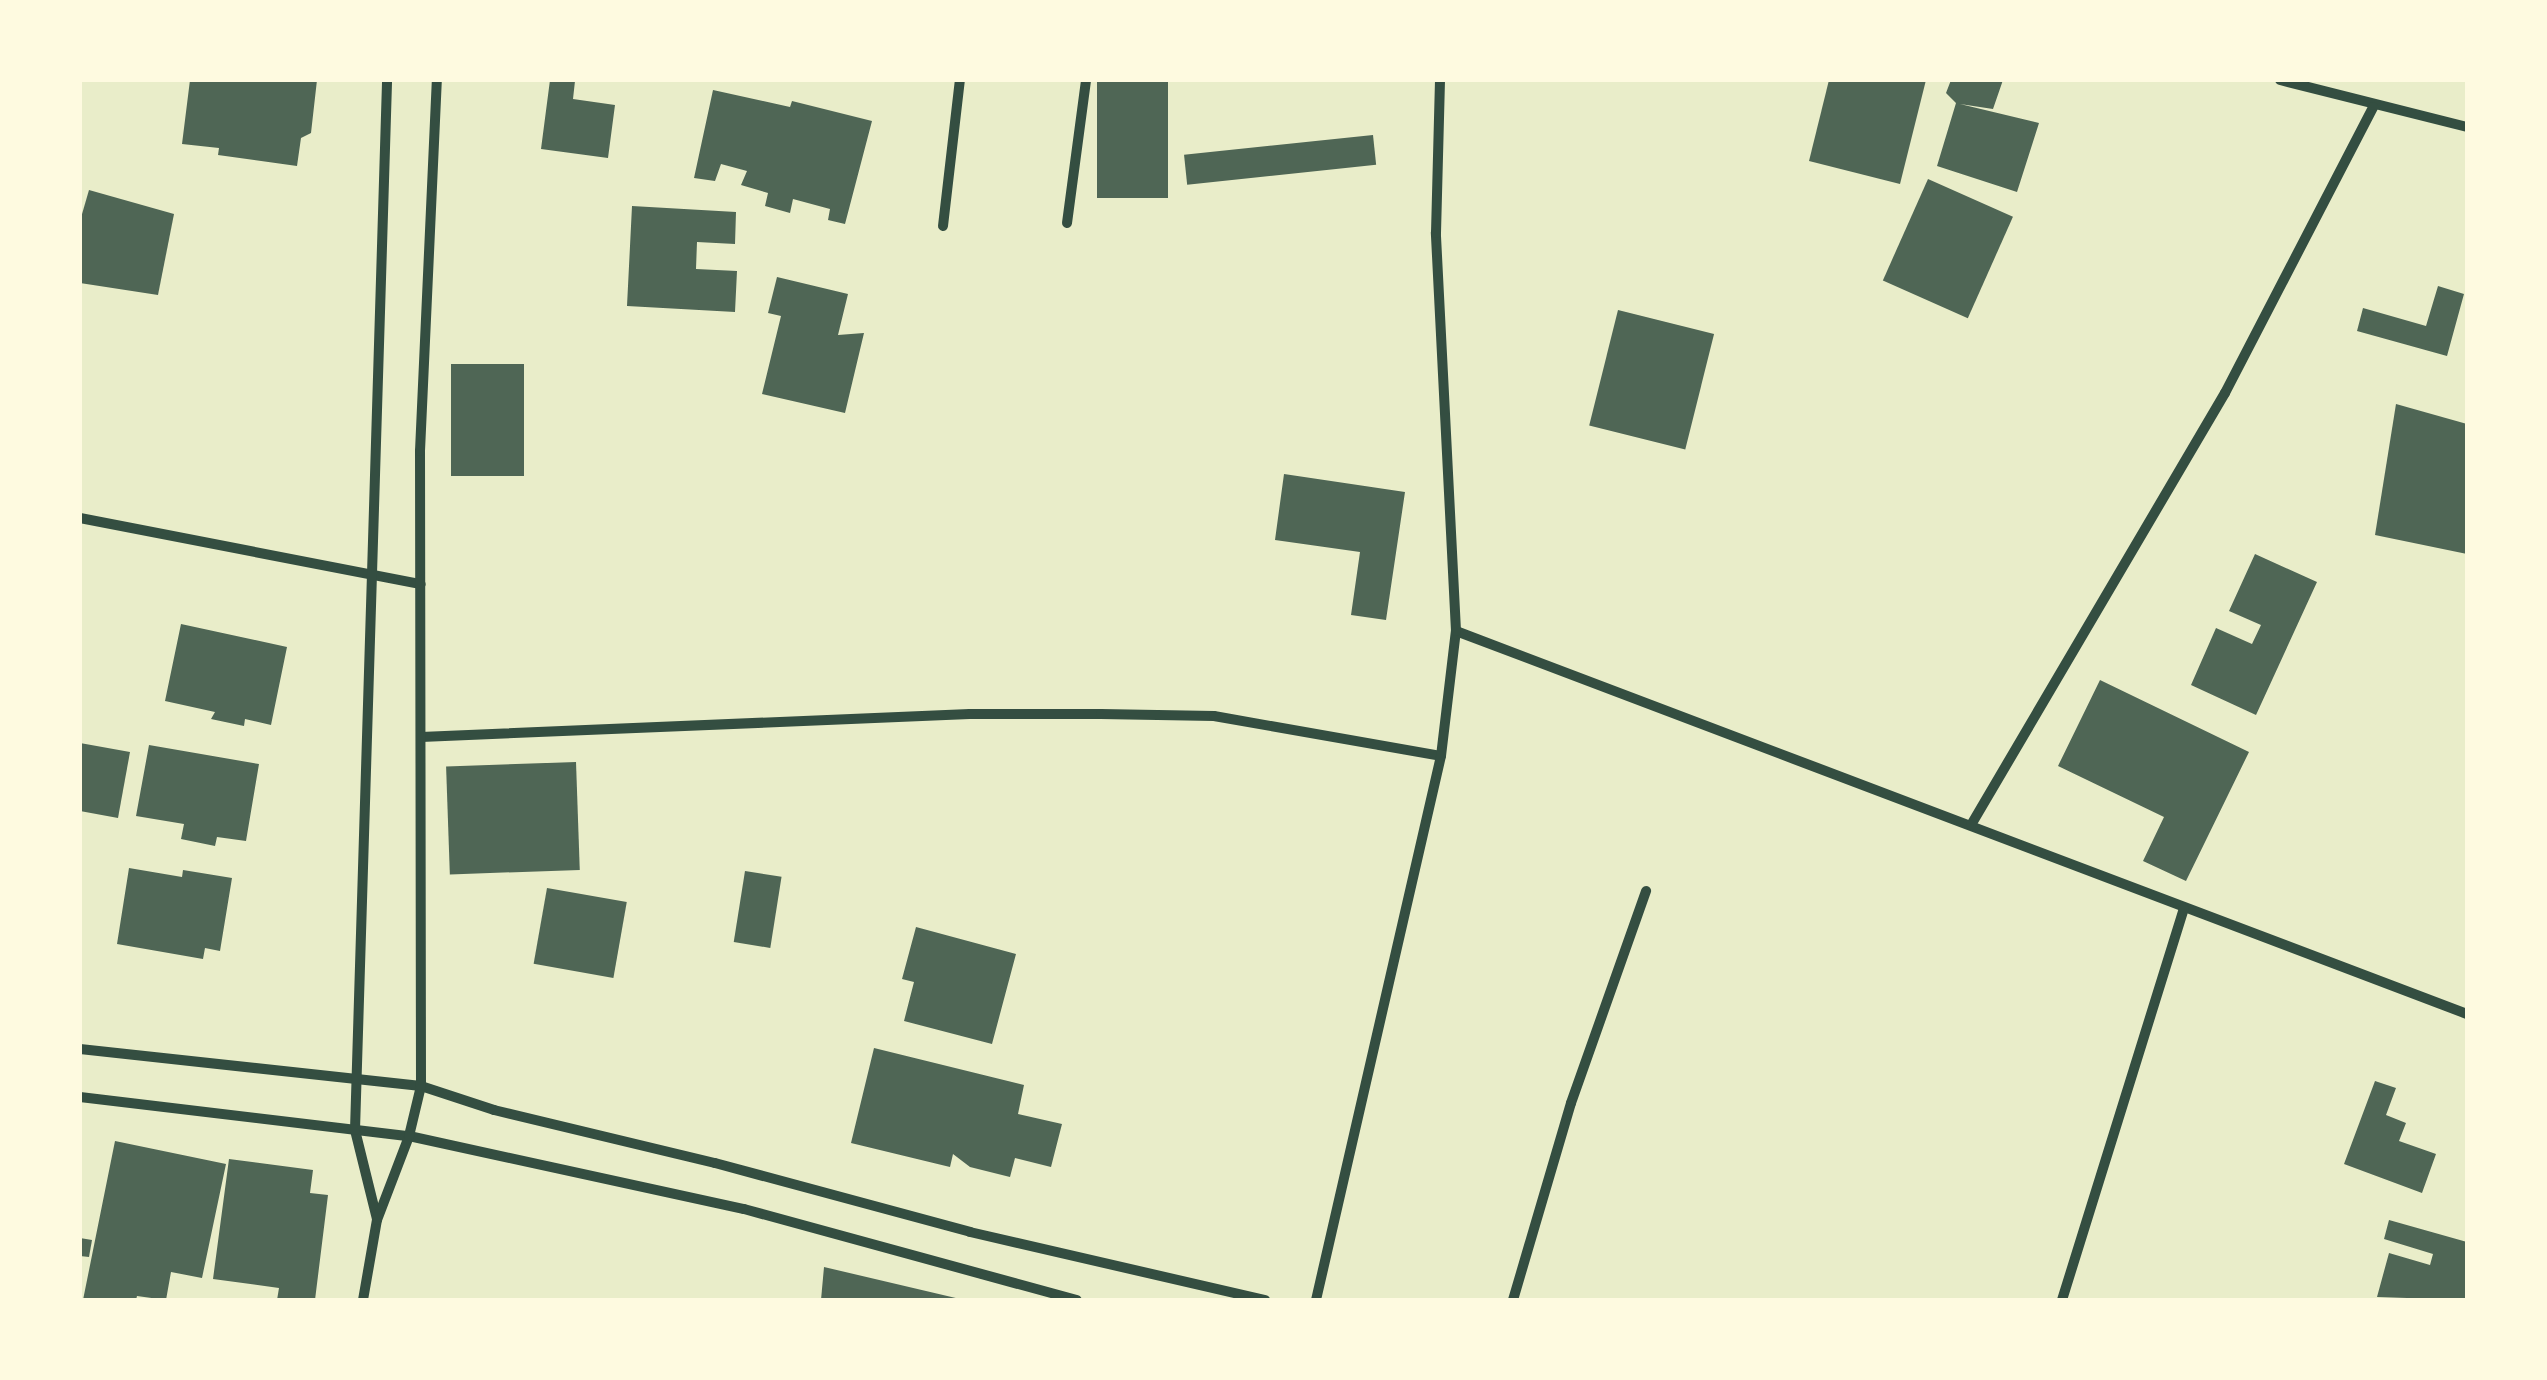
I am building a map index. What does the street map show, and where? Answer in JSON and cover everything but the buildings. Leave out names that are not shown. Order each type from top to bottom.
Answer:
[{"type":"street","points":[[377,1220],[355,1130],[387,80]]},
{"type":"street","points":[[363,1300],[377,1220],[409,1136],[421,1086],[420,451],[437,80]]},
{"type":"street","points":[[942,226],[960,80]]},
{"type":"street","points":[[1067,224],[1086,80]]},
{"type":"street","points":[[1316,1300],[1440,756],[1456,632],[1436,233],[1440,80]]},
{"type":"street","points":[[2280,80],[2373,107],[2467,127]]},
{"type":"street","points":[[1971,825],[2226,393],[2373,107]]},
{"type":"street","points":[[80,518],[422,584]]},
{"type":"street","points":[[1456,632],[2467,1014]]},
{"type":"street","points":[[421,737],[970,714],[1214,716],[1440,756]]},
{"type":"street","points":[[1513,1300],[1571,1103],[1646,891]]},
{"type":"street","points":[[2062,1300],[2184,909]]},
{"type":"street","points":[[80,1049],[421,1086],[494,1110],[715,1163],[970,1232],[1264,1300]]},
{"type":"street","points":[[80,1096],[409,1136],[744,1209],[1077,1300]]}]
